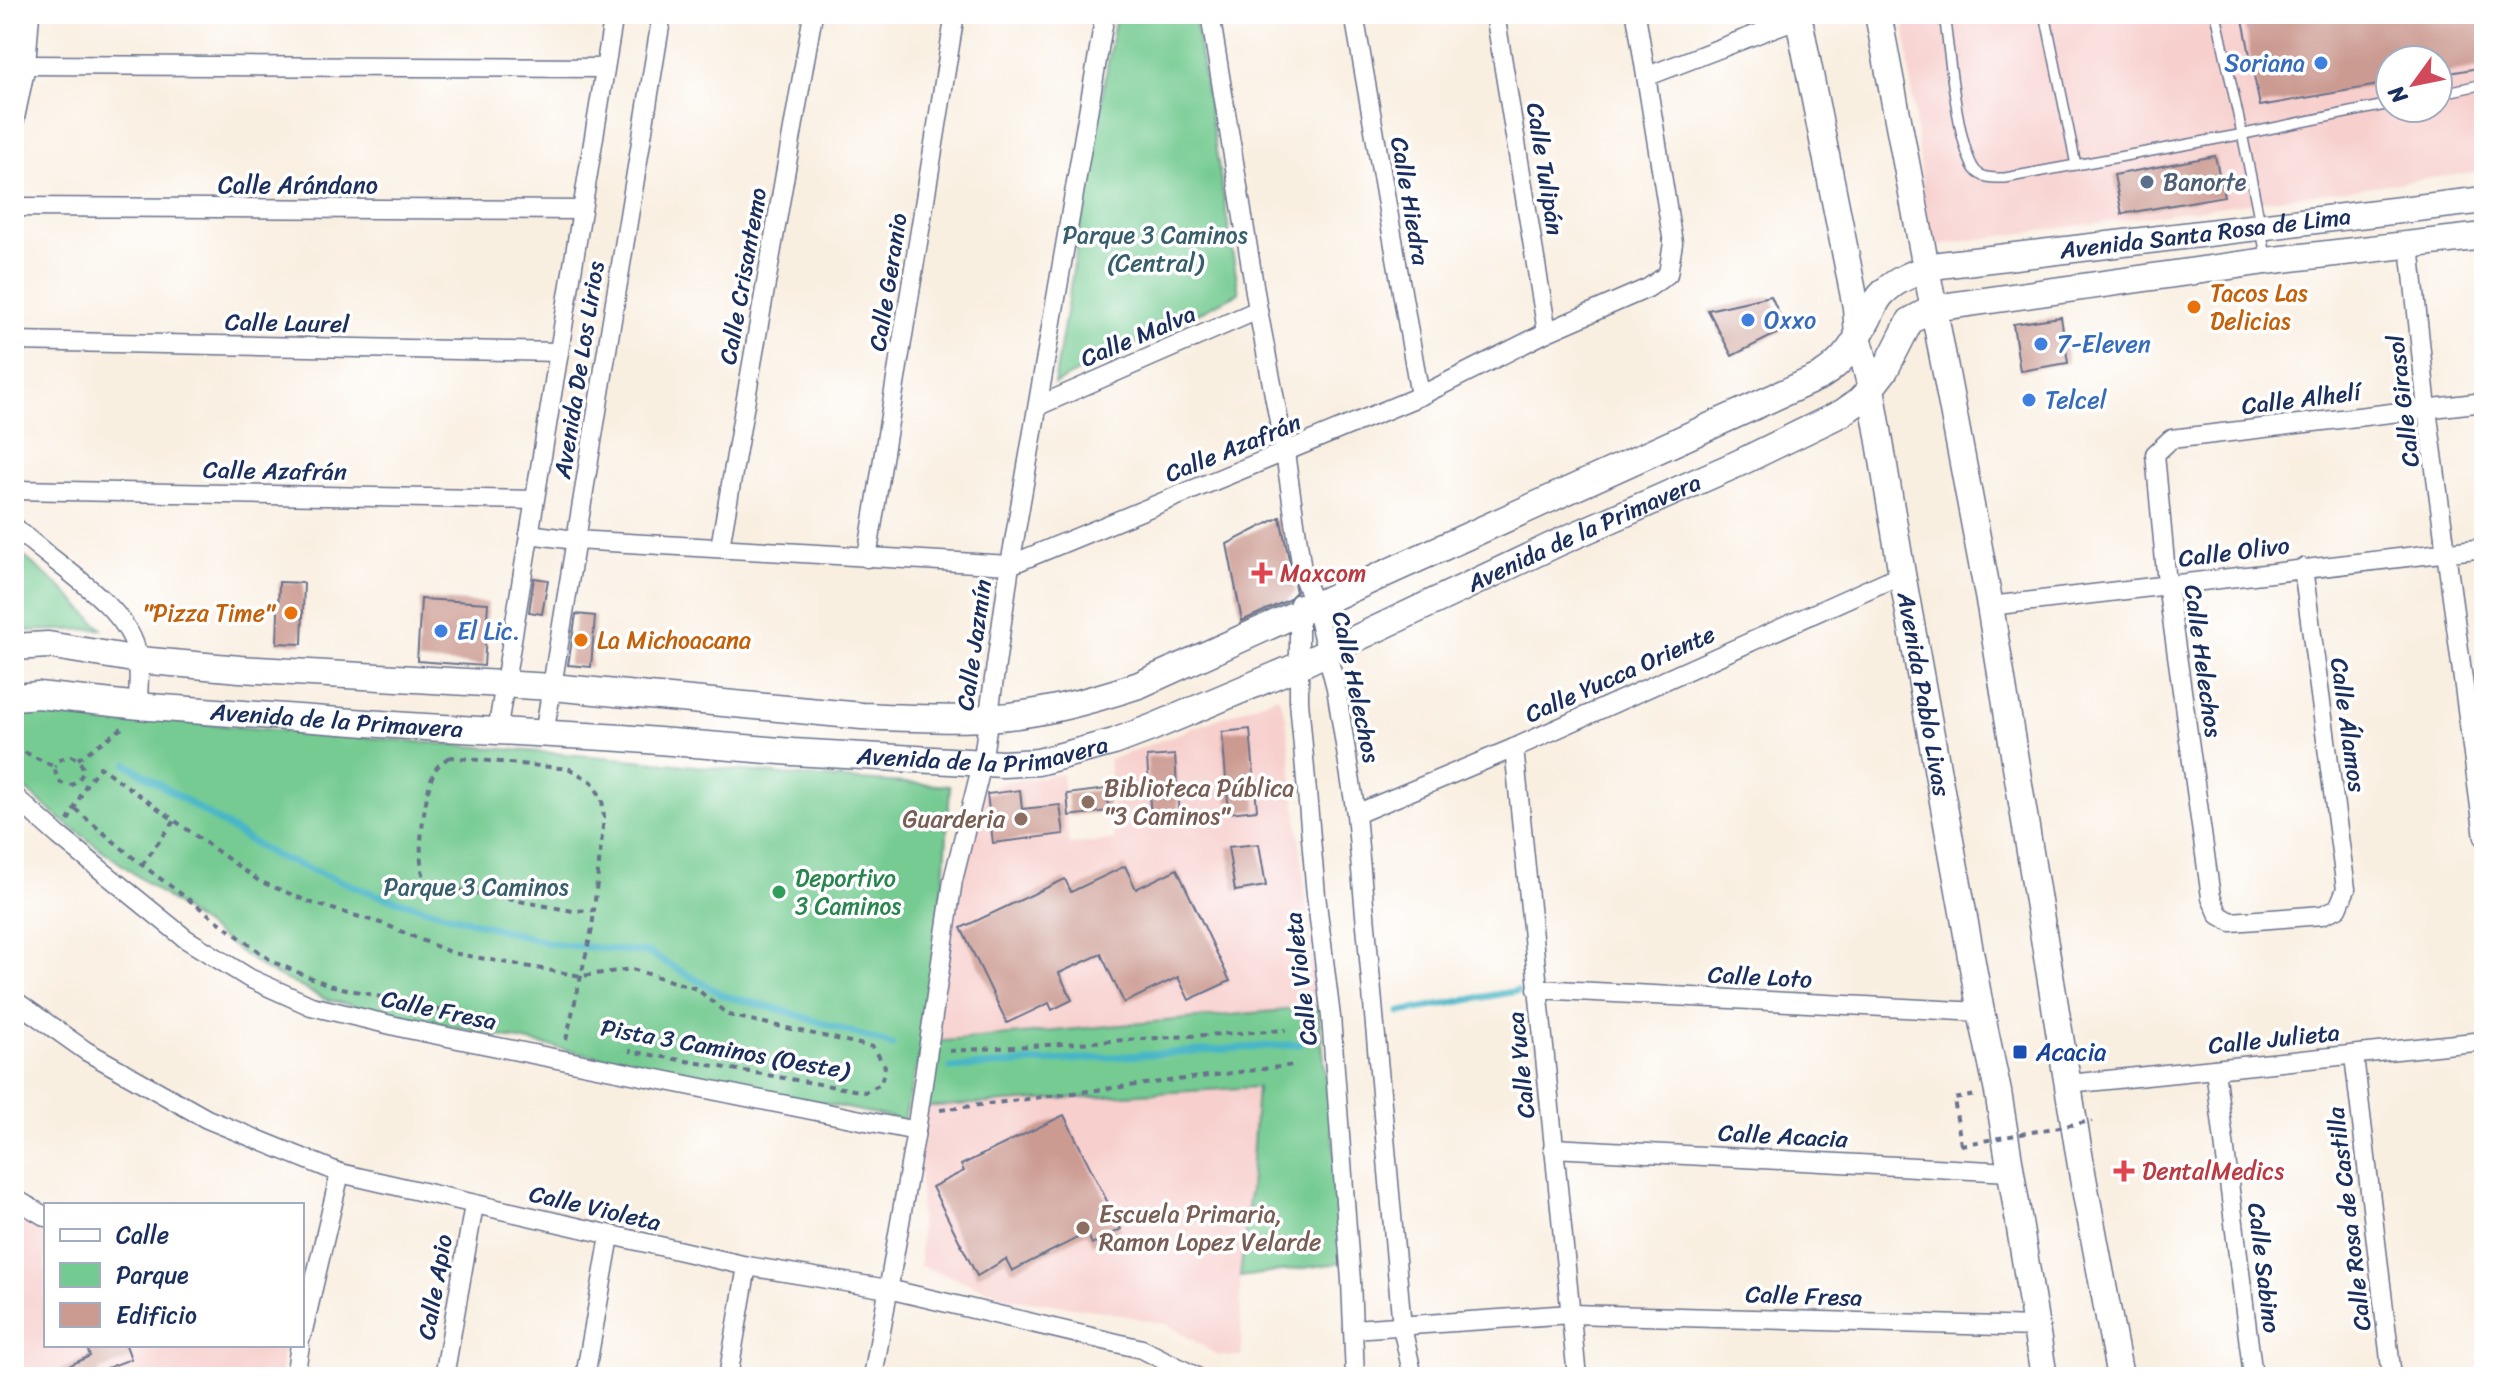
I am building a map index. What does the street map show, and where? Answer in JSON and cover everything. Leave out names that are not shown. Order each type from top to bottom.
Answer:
[{"type":"street","points":[[14,123],[26,65],[30,14]]},
{"type":"street","name":"Avenida De Los Lirios","points":[[497,732],[614,14]]},
{"type":"street","name":"Avenida De Los Lirios","points":[[544,735],[662,14]]},
{"type":"street","name":"Calle Crisantemo","points":[[720,547],[813,14]]},
{"type":"street","name":"Calle Geranio","points":[[867,558],[955,14]]},
{"type":"street","name":"Calle Jazmín","points":[[873,1377],[917,1121],[953,880],[982,764],[1010,565],[1105,14]]},
{"type":"street","name":"Calle Helechos","points":[[1210,14],[1258,310],[1285,453],[1307,610],[1326,652],[1336,688],[1356,814],[1402,1327],[1413,1377]]},
{"type":"street","name":"Calle Hiedra","points":[[1354,14],[1420,396]]},
{"type":"street","name":"Calle Tulipán","points":[[1495,14],[1547,332]]},
{"type":"street","name":"Calle Azafrán","points":[[529,534],[575,540],[1010,565],[1420,396],[1547,332],[1648,288],[1668,274],[1673,243],[1636,14]]},
{"type":"street","points":[[1878,14],[1990,606],[2083,1178],[2120,1377]]},
{"type":"street","points":[[1648,76],[1799,16]]},
{"type":"street","name":"Avenida Pablo Livas","points":[[1799,16],[1856,307],[1858,336],[1871,388],[1981,1012],[1998,1092],[2044,1377]]},
{"type":"street","points":[[26,65],[605,68]]},
{"type":"street","name":"Avenida Santa Rosa de Lima","points":[[1858,336],[1883,292],[1905,277],[1940,265],[2484,200]]},
{"type":"street","name":"Calle Arándano","points":[[14,207],[582,210]]},
{"type":"street","name":"Avenida Santa Rosa de Lima","points":[[1934,308],[2266,261],[2484,236]]},
{"type":"street","name":"Calle Girasol","points":[[2410,245],[2427,409],[2484,837]]},
{"type":"street","name":"Avenida de la Primavera","points":[[14,697],[53,696],[144,706],[497,732],[982,764],[1038,762],[1114,742],[1298,666],[1829,420],[1859,401],[1885,370],[1910,321],[1934,308]]},
{"type":"street","name":"Calle Malva","points":[[1038,406],[1258,310]]},
{"type":"street","name":"Avenida de la Primavera","points":[[14,647],[48,645],[139,660],[240,669],[552,687],[862,716],[988,718],[1071,705],[1139,685],[1821,376],[1836,367],[1858,336]]},
{"type":"street","name":"Calle Laurel","points":[[14,341],[559,352]]},
{"type":"street","name":"Calle Alhelí","points":[[2171,439],[2484,402]]},
{"type":"street","name":"Calle Helechos","points":[[2171,439],[2159,447],[2154,462],[2167,584],[2211,897]]},
{"type":"street","name":"Calle Azafrán","points":[[14,490],[534,500]]},
{"type":"street","points":[[14,526],[102,601],[128,633],[139,660],[144,706]]},
{"type":"street","name":"Calle Olivo","points":[[1990,606],[2484,548]]},
{"type":"street","name":"Calle Álamos","points":[[2211,897],[2219,915],[2231,922],[2322,915],[2338,908],[2346,889],[2303,568]]},
{"type":"street","name":"Calle Yucca Oriente","points":[[1356,814],[1514,748],[1902,574]]},
{"type":"street","name":"Calle Violeta","points":[[1307,610],[1298,666],[1316,895],[1331,1017],[1355,1377]]},
{"type":"street","name":"Calle Yuca","points":[[1514,748],[1577,1377]]},
{"type":"street","name":"Calle Fresa","points":[[14,796],[186,939],[249,978],[311,1006],[408,1029],[917,1121]]},
{"type":"street","name":"Calle Loto","points":[[1537,989],[1981,1012]]},
{"type":"street","name":"Calle Violeta","points":[[14,1000],[86,1051],[207,1119],[340,1173],[747,1266],[888,1289],[1142,1349],[1197,1377]]},
{"type":"street","name":"Calle Julieta","points":[[2069,1084],[2484,1041]]},
{"type":"street","name":"Calle Rosa de Castilla","points":[[2354,1056],[2392,1377]]},
{"type":"street","name":"Calle Sabino","points":[[2215,1069],[2253,1377]]},
{"type":"street","name":"Calle Acacia","points":[[1553,1148],[2010,1172]]},
{"type":"street","points":[[304,1326],[340,1173]]},
{"type":"street","points":[[14,1198],[44,1216]]},
{"type":"street","name":"Calle Apio","points":[[444,1377],[474,1205]]},
{"type":"street","points":[[585,1377],[610,1236]]},
{"type":"street","points":[[728,1377],[747,1266]]},
{"type":"street","name":"Calle Fresa","points":[[1353,1329],[1571,1314],[2036,1327]]},
{"type":"street","points":[[295,1377],[300,1347]]},
{"type":"lane","points":[[1944,14],[1963,141],[1976,171],[1989,178],[2076,165],[2374,107]]},
{"type":"lane","points":[[2045,14],[2076,165]]},
{"type":"lane","points":[[2216,14],[2244,134],[2266,261]]},
{"type":"lane","points":[[2454,91],[2484,84]]},
{"type":"path","points":[[78,759],[144,706]]},
{"type":"path","points":[[14,747],[55,767]]},
{"type":"path","points":[[64,757],[78,759],[83,766],[81,779],[72,785],[61,783],[55,767],[64,757]]},
{"type":"path","points":[[566,1040],[594,910],[604,817],[602,799],[592,782],[570,769],[449,757],[436,767],[430,783],[421,860],[423,876],[432,885],[573,911],[594,910]]},
{"type":"path","name":"Pista 3 Caminos (Oeste)","points":[[87,783],[100,767],[259,881],[312,903],[384,924],[410,938],[452,953],[581,976],[632,969],[697,989],[728,1015],[873,1047],[885,1066],[881,1084],[865,1092],[626,1050]]},
{"type":"path","points":[[59,836],[87,783],[81,779]]},
{"type":"path","points":[[75,809],[142,865],[273,962],[329,985],[506,1026]]},
{"type":"path","points":[[142,865],[174,821]]},
{"type":"path","points":[[928,1052],[1286,1030]]},
{"type":"path","points":[[917,1121],[971,1107],[1294,1065]]},
{"type":"path","points":[[1954,1099],[1961,1145],[2092,1121]]},
{"type":"shaded area","points":[[1903,14],[2484,14],[2484,171],[1929,246]]},
{"type":"shaded area","points":[[1278,696],[1286,717],[1318,1007],[923,1044],[982,794],[1005,782],[1062,774],[1069,844],[1115,840],[1109,760]]},
{"type":"shaded area","name":"Escuela Primaria, Ramon Lopez Velarde","points":[[1257,1087],[1240,1277],[1242,1357],[1217,1355],[1168,1325],[1103,1311],[1013,1299],[920,1266],[921,1107]]},
{"type":"shaded area","points":[[14,1213],[44,1233],[44,1347],[284,1347],[280,1377],[14,1377]]},
{"type":"green space","name":"Parque 3 Caminos (Central)","points":[[1116,14],[1194,14],[1239,293],[1054,384]]},
{"type":"green space","points":[[14,548],[65,591],[102,629],[14,631]]},
{"type":"green space","name":"Parque 3 Caminos","points":[[59,712],[785,775],[950,786],[945,867],[923,1043],[1318,1007],[1347,1262],[1240,1277],[1257,1087],[921,1107],[921,1049],[904,1120],[327,1000],[262,968],[64,822],[14,780],[14,714]]},
{"type":"building","name":"Soriana","points":[[2242,14],[2484,14],[2484,67],[2454,72],[2454,44],[2374,44],[2374,86],[2260,106]]},
{"type":"building","points":[[2215,156],[2224,196],[2122,214],[2114,175]]},
{"type":"building","name":"Oxxo","points":[[1771,296],[1786,329],[1732,356],[1708,310]]},
{"type":"building","name":"7-Eleven","points":[[2061,317],[2068,363],[2020,371],[2013,324]]},
{"type":"building","name":"Maxcom","points":[[1280,517],[1296,592],[1288,600],[1242,621],[1227,544]]},
{"type":"building","points":[[534,578],[548,580],[542,614],[529,612]]},
{"type":"building","name":"\"Pizza Time\"","points":[[279,582],[304,583],[302,644],[277,643]]},
{"type":"building","name":"El Lic.","points":[[421,599],[488,603],[484,666],[417,661]]},
{"type":"building","name":"La Michoacana","points":[[576,614],[595,616],[591,667],[568,665]]},
{"type":"building","points":[[1250,729],[1257,810],[1229,813],[1222,732]]},
{"type":"building","points":[[1175,755],[1179,818],[1151,821],[1147,757]]},
{"type":"building","name":"Biblioteca Pública \"3 Caminos\"","points":[[1106,789],[1109,811],[1069,816],[1067,794]]},
{"type":"building","points":[[1020,790],[1022,809],[1060,805],[1064,834],[993,843],[987,794]]},
{"type":"building","points":[[1259,844],[1266,886],[1235,891],[1228,847]]},
{"type":"building","points":[[1125,866],[1136,889],[1177,869],[1230,981],[1189,1000],[1178,977],[1124,1003],[1101,954],[1059,973],[1072,1000],[1052,1010],[1049,1003],[1007,1023],[961,928],[1065,879],[1071,892]]},
{"type":"building","points":[[1064,1115],[1121,1229],[1092,1244],[1087,1233],[1012,1271],[1006,1259],[977,1276],[932,1187],[964,1171],[961,1165]]},
{"type":"building","points":[[87,1347],[127,1347],[131,1359],[99,1371],[101,1377],[52,1377],[51,1374],[90,1356]]},
{"type":"waterway","points":[[127,764],[273,855],[377,895],[549,943],[649,953],[725,996],[778,1009],[892,1045]]},
{"type":"waterway","points":[[1400,1012],[1517,991]]},
{"type":"waterway","points":[[951,1068],[1301,1044]]},
{"type":"place","name":"Soriana","points":[[2321,63]]},
{"type":"place","name":"Banorte","points":[[2147,182]]},
{"type":"place","name":"Tacos Las Delicias","points":[[2194,307]]},
{"type":"place","name":"Oxxo","points":[[1748,320]]},
{"type":"place","name":"7-Eleven","points":[[2041,344]]},
{"type":"place","name":"Telcel","points":[[2029,400]]},
{"type":"place","name":"Maxcom","points":[[1262,573]]},
{"type":"place","name":"\"Pizza Time\"","points":[[291,613]]},
{"type":"place","name":"El Lic.","points":[[441,631]]},
{"type":"place","name":"La Michoacana","points":[[581,640]]},
{"type":"place","name":"Biblioteca Pública \"3 Caminos\"","points":[[1088,802]]},
{"type":"place","name":"Guarderia","points":[[1021,819]]},
{"type":"place","name":"Deportivo 3 Caminos","points":[[779,892]]},
{"type":"place","name":"Acacia","points":[[2020,1052]]},
{"type":"place","name":"DentalMedics","points":[[2124,1171]]},
{"type":"place","name":"Escuela Primaria, Ramon Lopez Velarde","points":[[1083,1228]]}]
